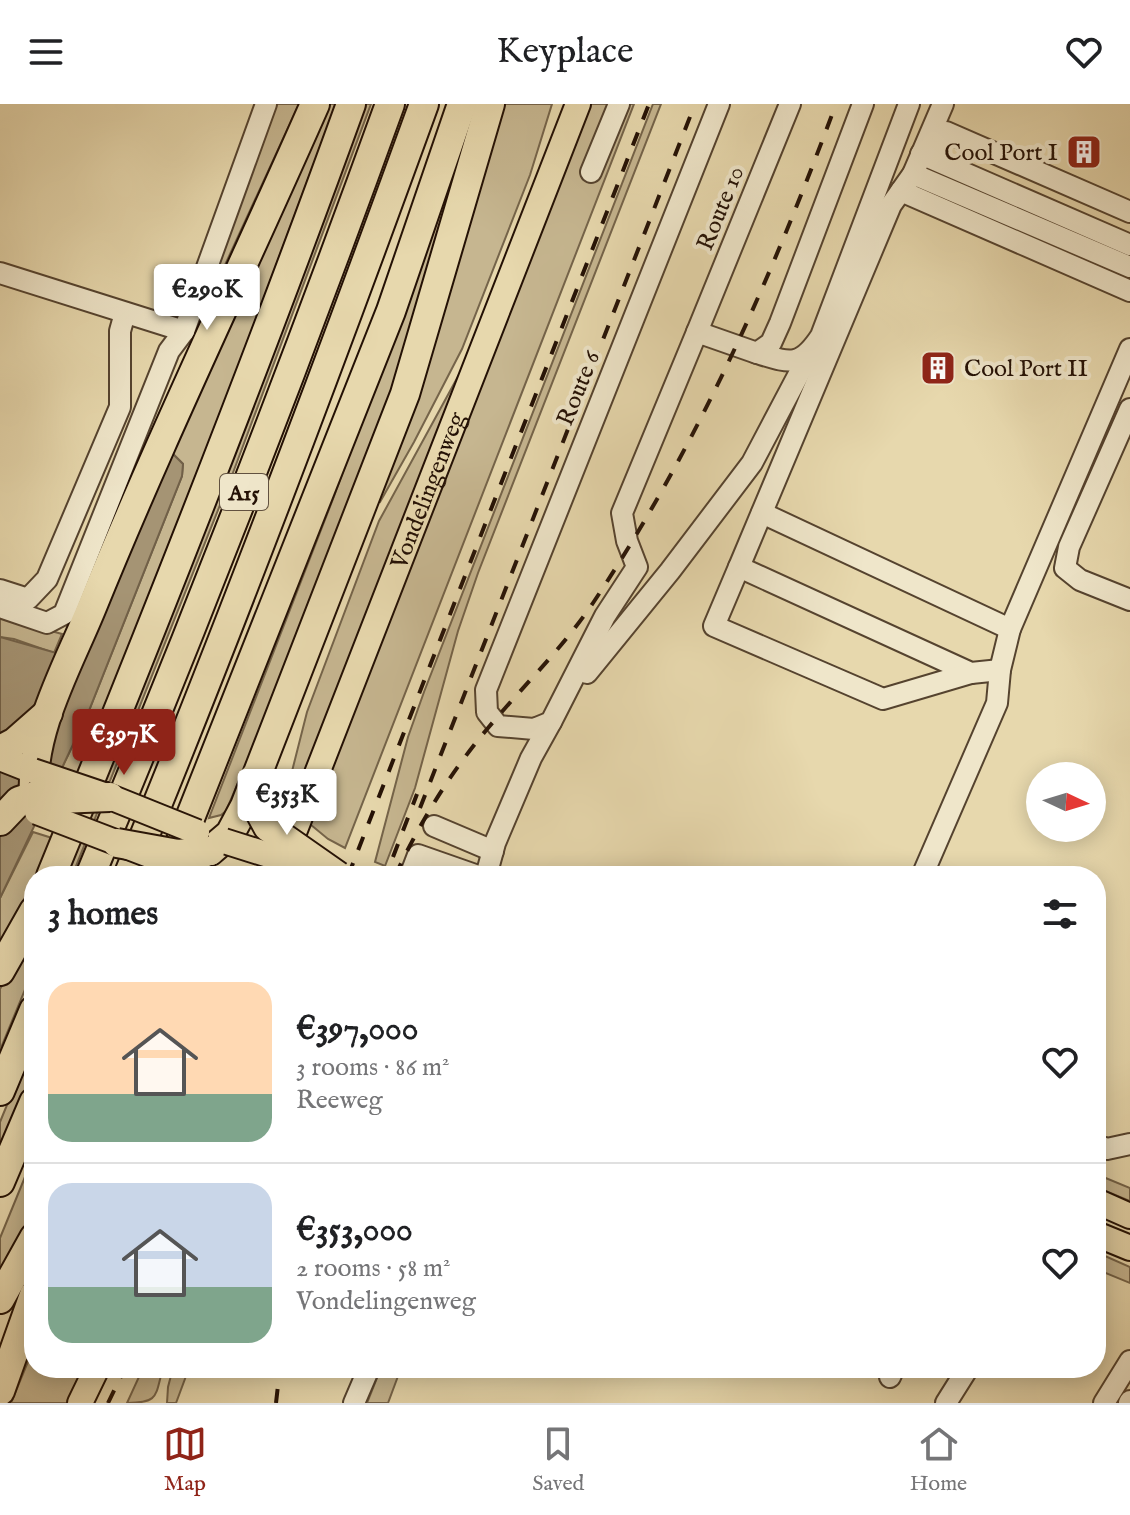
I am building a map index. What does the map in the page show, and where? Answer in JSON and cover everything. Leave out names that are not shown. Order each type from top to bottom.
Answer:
[{"type":"highway","points":[[110,797],[20,801],[49,713],[141,485],[315,104]]},
{"type":"highway","name":"A15","points":[[55,866],[192,528],[351,104]]},
{"type":"highway","name":"A15","points":[[94,866],[314,311],[390,104]]},
{"type":"highway","name":"A15","points":[[132,866],[185,737],[352,302],[424,104]]},
{"type":"highway","points":[[171,866],[391,311],[462,104]]},
{"type":"highway","points":[[117,843],[178,854],[210,855],[241,815],[412,372],[490,104]]},
{"type":"highway","points":[[0,750],[15,742],[49,713]]},
{"type":"highway","points":[[254,778],[254,801],[268,827],[323,866]]},
{"type":"highway","points":[[0,971],[24,929]]},
{"type":"highway","points":[[0,1091],[24,1034]]},
{"type":"highway","points":[[0,1182],[24,1126]]},
{"type":"highway","points":[[0,1299],[24,1256]]},
{"type":"highway","points":[[0,1391],[24,1323]]},
{"type":"main road","name":"Vondelingenweg","points":[[281,866],[578,104]]},
{"type":"main road","points":[[0,758],[20,801],[117,843]]},
{"type":"main road","points":[[110,797],[210,855],[277,866]]},
{"type":"main road","points":[[1106,1205],[1130,1216]]},
{"type":"main road","points":[[1106,1238],[1130,1248]]},
{"type":"main road","points":[[80,1403],[92,1378]]},
{"type":"street","points":[[0,607],[47,623],[64,614],[169,351],[184,331],[266,104]]},
{"type":"street","points":[[591,172],[619,104]]},
{"type":"street","name":"Route 6","points":[[551,722],[534,729],[498,726],[487,712],[486,690],[719,104]]},
{"type":"street","name":"Route 10","points":[[564,701],[605,616],[637,567],[627,541],[622,513],[790,104]]},
{"type":"street","points":[[757,353],[771,343],[780,323],[863,104]]},
{"type":"street","points":[[489,866],[531,758],[564,701],[670,571],[752,463],[821,336],[909,104]]},
{"type":"street","points":[[927,157],[943,104]]},
{"type":"street","points":[[1000,670],[971,673],[883,699],[714,626],[891,205],[946,132],[1130,212]]},
{"type":"street","points":[[927,157],[1130,245]]},
{"type":"street","points":[[913,174],[1130,267]]},
{"type":"street","points":[[901,191],[1130,291]]},
{"type":"street","points":[[0,273],[184,331]]},
{"type":"street","points":[[0,590],[28,599],[47,579],[120,407],[120,331],[125,313]]},
{"type":"street","points":[[697,332],[789,363],[798,361],[812,350]]},
{"type":"street","points":[[926,866],[997,703],[1000,670],[1010,629],[1130,349]]},
{"type":"street","points":[[1130,409],[1069,547],[1065,568],[1080,580],[1130,600]]},
{"type":"street","points":[[762,513],[1010,629]]},
{"type":"street","points":[[739,567],[971,673]]},
{"type":"street","points":[[434,826],[493,851]]},
{"type":"street","points":[[414,866],[418,855],[444,866]]},
{"type":"street","points":[[1106,1149],[1130,1144]]},
{"type":"street","points":[[1104,1403],[1130,1361]]},
{"type":"street","points":[[354,1403],[365,1378]]},
{"type":"street","points":[[946,1403],[962,1378]]},
{"type":"shaded area","points":[[274,104],[299,104],[207,304],[202,303]]},
{"type":"shaded area","points":[[325,104],[336,104],[170,551],[78,775],[61,770],[88,713],[182,476],[183,464],[171,452]]},
{"type":"shaded area","points":[[358,104],[371,104],[234,470],[76,866],[63,866]]},
{"type":"shaded area","points":[[479,104],[412,341],[305,626],[226,811],[209,818],[333,499]]},
{"type":"shaded area","points":[[501,104],[552,104],[530,175],[462,349],[380,502],[377,501]]},
{"type":"shaded area","points":[[584,104],[634,104],[345,848],[305,820]]},
{"type":"shaded area","points":[[653,104],[661,104],[478,573],[458,631],[415,788],[385,866],[375,862],[408,737]]},
{"type":"shaded area","points":[[466,367],[294,805],[287,791],[307,712],[379,521]]},
{"type":"shaded area","points":[[171,452],[183,464],[182,476],[88,713],[0,898],[0,637],[60,654]]},
{"type":"shaded area","points":[[0,617],[62,634],[54,653],[0,637]]},
{"type":"shaded area","points":[[33,832],[52,838],[41,866],[24,866],[24,900],[0,947],[0,898]]},
{"type":"shaded area","points":[[24,946],[24,992],[0,1050],[0,989]]},
{"type":"shaded area","points":[[24,1063],[24,1094],[0,1150],[0,1122]]},
{"type":"shaded area","points":[[1106,1178],[1130,1188],[1130,1201],[1106,1191]]},
{"type":"shaded area","points":[[24,1179],[24,1244],[0,1287],[0,1238]]},
{"type":"shaded area","points":[[1106,1256],[1130,1267],[1130,1283],[1106,1273]]},
{"type":"shaded area","points":[[24,1371],[24,1378],[82,1378],[70,1403],[11,1403]]},
{"type":"shaded area","points":[[138,1378],[160,1378],[151,1399],[127,1403]]},
{"type":"shaded area","points":[[170,1378],[185,1378],[176,1403],[167,1403]]},
{"type":"shaded area","points":[[377,1378],[397,1378],[388,1403],[367,1403]]},
{"type":"railway","points":[[352,866],[649,104]]},
{"type":"railway","points":[[420,808],[695,104]]},
{"type":"railway","points":[[400,866],[448,780],[488,728],[581,620],[666,484],[758,298],[836,104]]},
{"type":"railway","points":[[393,857],[417,794]]},
{"type":"railway","points":[[108,1403],[120,1378]]},
{"type":"railway","points":[[276,1403],[279,1378]]},
{"type":"place","name":"Cool Port I","points":[[1084,152]]},
{"type":"place","name":"Cool Port II","points":[[938,368]]}]
